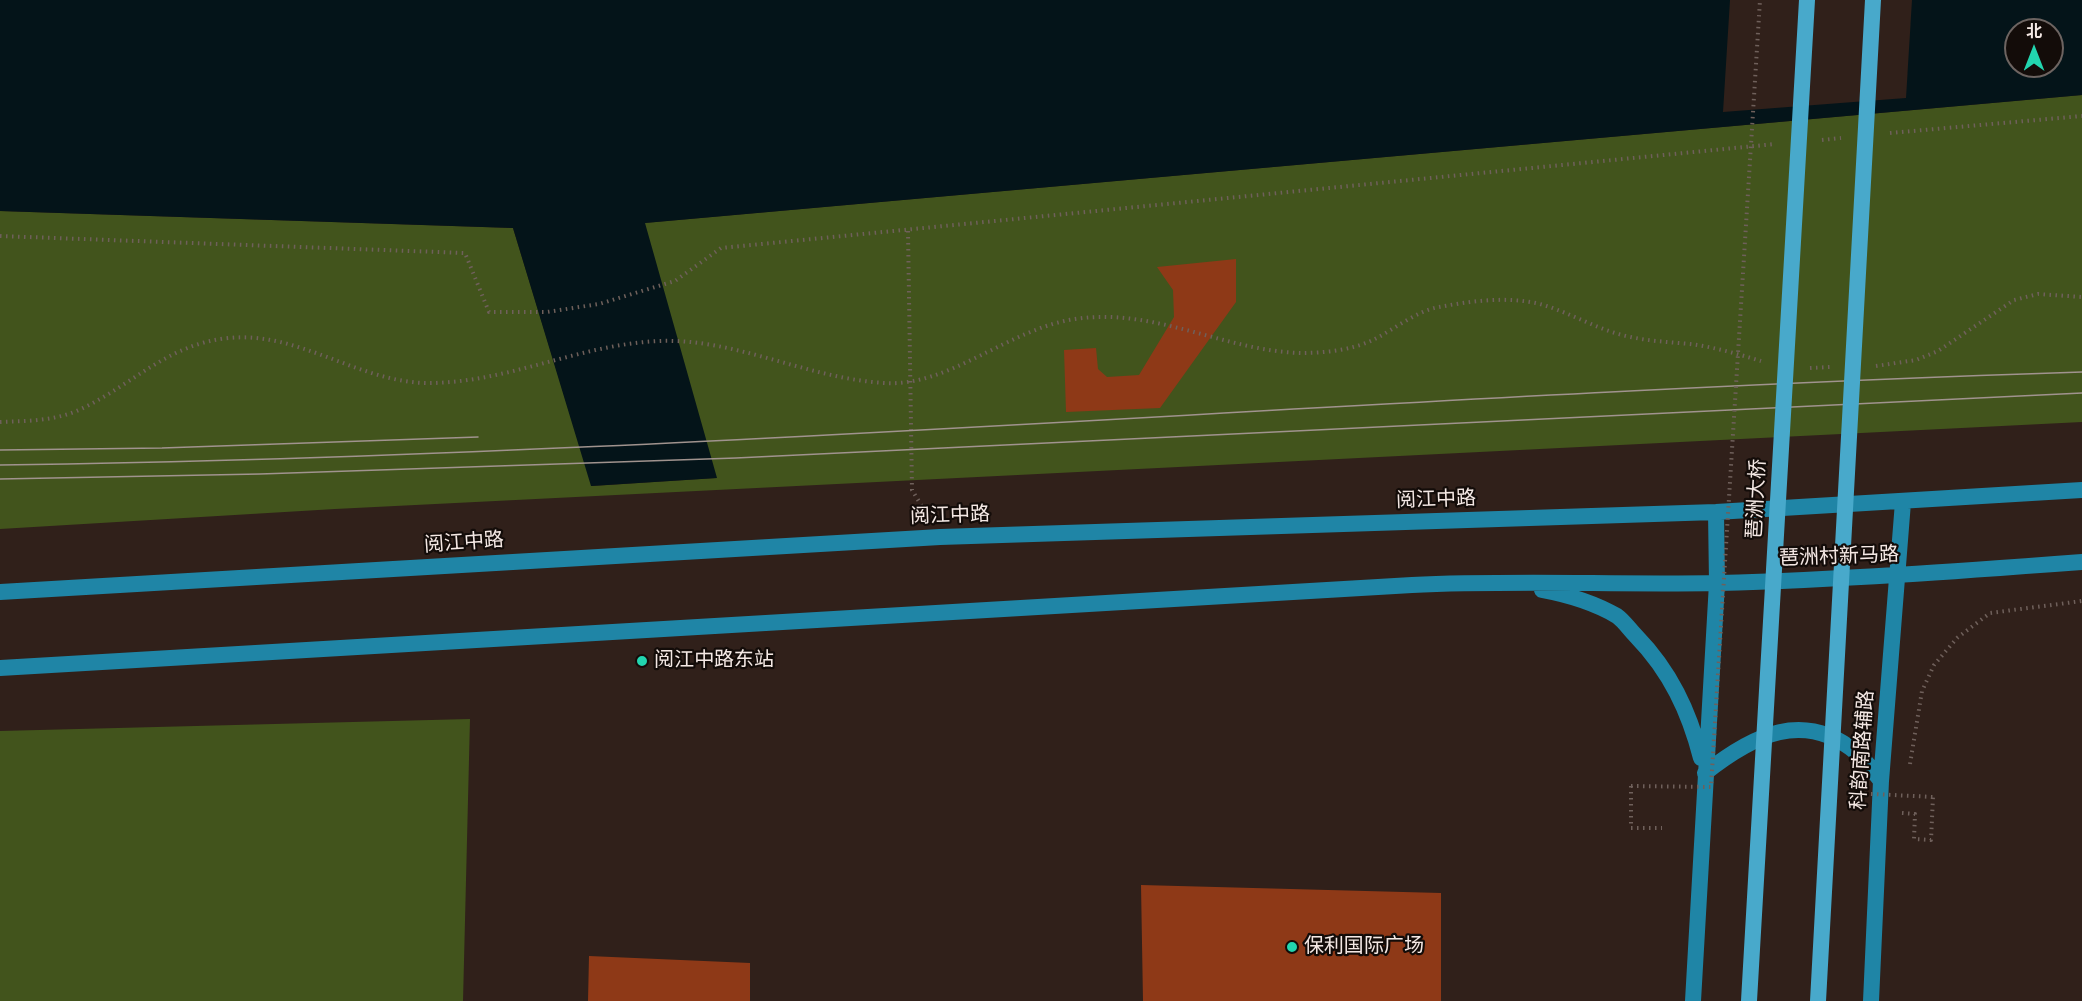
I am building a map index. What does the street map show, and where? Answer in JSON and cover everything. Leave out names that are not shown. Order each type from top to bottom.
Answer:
[{"type":"highway","name":"琶洲大桥","points":[[1749,1001],[1807,0]]},
{"type":"highway","points":[[1818,1001],[1873,0]]},
{"type":"main road","points":[[1903,502],[2082,490]]},
{"type":"main road","name":"阅江中路","points":[[0,592],[940,537],[1716,512],[1903,502]]},
{"type":"main road","name":"科韵南路辅路","points":[[1871,1001],[1881,781],[1903,502]]},
{"type":"main road","points":[[1693,1001],[1717,583],[1716,512]]},
{"type":"main road","name":"琶洲村新马路","points":[[1489,582],[1717,583],[1896,576],[2082,562]]},
{"type":"main road","points":[[0,668],[1489,582],[1574,595],[1618,617],[1652,652],[1679,694],[1692,723],[1706,773]]},
{"type":"main road","points":[[1706,773],[1729,754],[1757,739],[1783,731],[1806,729],[1830,734],[1858,754],[1881,781]]},
{"type":"path","points":[[1662,828],[1631,828],[1631,786],[1711,787],[1760,0]]},
{"type":"path","points":[[1885,134],[2082,116]]},
{"type":"path","points":[[1892,142],[1893,130]]},
{"type":"path","points":[[1815,140],[1850,137]]},
{"type":"path","points":[[0,236],[465,253],[489,312],[548,312],[599,304],[675,281],[721,248],[1780,143]]},
{"type":"path","points":[[908,231],[912,490],[940,537]]},
{"type":"path","points":[[1865,366],[1887,366],[1927,355],[2014,300],[2038,294],[2082,297]]},
{"type":"path","points":[[0,422],[41,421],[78,411],[174,352],[203,341],[236,337],[279,342],[392,380],[425,383],[501,375],[627,344],[663,340],[704,345],[832,377],[888,384],[911,383],[939,375],[1011,338],[1052,323],[1080,318],[1125,318],[1154,322],[1191,329],[1230,344],[1300,353],[1338,351],[1370,342],[1432,308],[1500,299],[1538,304],[1621,335],[1724,351],[1770,363]]},
{"type":"path","points":[[1879,355],[1879,367]]},
{"type":"path","points":[[1799,367],[1831,367]]},
{"type":"path","points":[[1909,768],[1922,691],[1934,665],[1957,638],[1990,612],[2082,602]]},
{"type":"path","points":[[1854,782],[1853,794],[1933,797],[1931,840],[1914,839],[1915,813],[1902,813],[1905,791]]},
{"type":"green space","points":[[2082,95],[2082,422],[335,509],[0,529],[0,211],[513,228],[592,486],[716,478],[644,223]]},
{"type":"green space","points":[[470,719],[463,1001],[0,1001],[0,731]]},
{"type":"shaded area","points":[[0,0],[2082,0],[2082,95],[645,223],[717,478],[591,486],[513,228],[0,211]]},
{"type":"pier","points":[[1730,0],[1912,0],[1906,98],[1723,112]]},
{"type":"building","points":[[1236,259],[1236,302],[1160,408],[1066,412],[1064,350],[1096,348],[1098,369],[1107,377],[1139,375],[1174,317],[1173,290],[1157,267]]},
{"type":"building","name":"保利国际广场","points":[[1141,885],[1441,893],[1441,1001],[1143,1001]]},
{"type":"building","points":[[589,956],[750,963],[750,1001],[588,1001]]},
{"type":"tram line","points":[[0,465],[521,450],[1822,382],[2082,372]]},
{"type":"tram line","points":[[0,479],[260,474],[736,458],[2082,393]]},
{"type":"tram line","points":[[0,450],[162,448],[478,437]]},
{"type":"place","name":"阅江中路东站","points":[[642,661]]},
{"type":"place","name":"保利国际广场","points":[[1292,947]]}]
